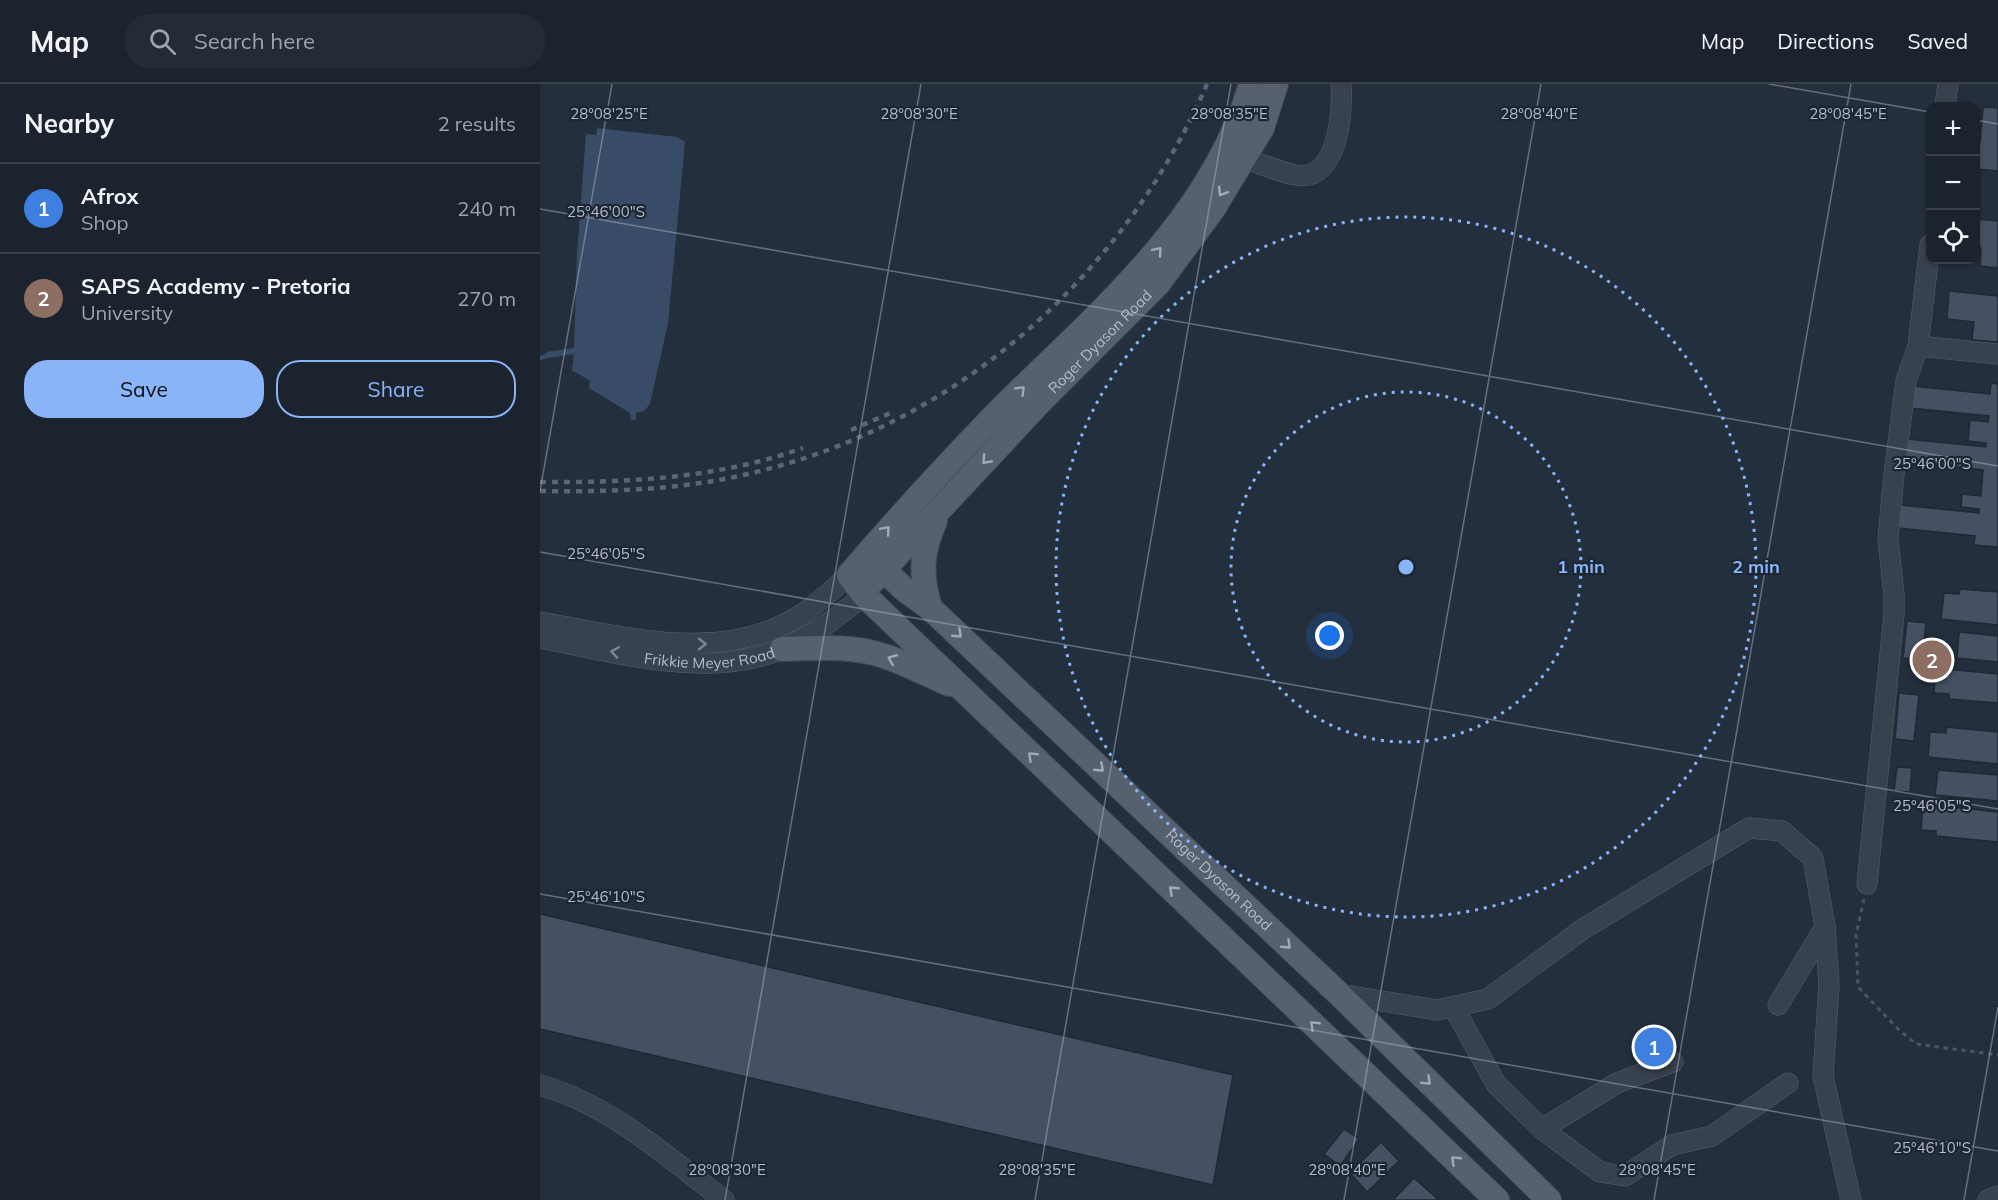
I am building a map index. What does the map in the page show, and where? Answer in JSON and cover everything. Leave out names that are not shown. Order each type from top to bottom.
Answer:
[{"type":"main road","name":"Roger Dyason Road","points":[[849,575],[875,562],[939,510],[1040,402],[1158,284],[1212,209],[1234,153],[1251,84]]},
{"type":"main road","name":"Roger Dyason Road","points":[[864,595],[875,562],[921,491],[1162,246],[1205,184],[1262,128],[1276,84]]},
{"type":"main road","points":[[930,608],[923,575],[923,552],[939,510]]},
{"type":"main road","name":"Roger Dyason Road","points":[[875,562],[905,590],[930,608],[1339,994],[1549,1200]]},
{"type":"main road","points":[[849,575],[864,595],[1497,1200]]},
{"type":"main road","points":[[782,649],[822,648],[865,651],[884,656],[965,691]]},
{"type":"street","points":[[1234,153],[1298,176],[1318,172],[1329,160],[1339,131],[1341,84]]},
{"type":"street","points":[[1946,102],[1948,84]]},
{"type":"street","points":[[1867,884],[1894,614],[1888,539],[1894,474],[1906,381],[1918,346],[1928,264]]},
{"type":"street","points":[[1918,346],[1998,354]]},
{"type":"street","name":"Frikkie Meyer Road","points":[[540,622],[661,641],[720,644],[759,634],[799,616],[849,575]]},
{"type":"street","name":"Frikkie Meyer Road","points":[[540,638],[683,663],[734,662],[782,649],[817,631],[864,595]]},
{"type":"street","points":[[1339,994],[1437,1010],[1488,999],[1583,929],[1749,828],[1782,831],[1813,858],[1825,927],[1829,985],[1823,1076],[1851,1200]]},
{"type":"street","points":[[1778,1005],[1825,927]]},
{"type":"street","points":[[1454,1008],[1496,1084],[1542,1129],[1600,1172],[1625,1176],[1672,1145],[1712,1136],[1788,1083]]},
{"type":"street","points":[[1542,1129],[1617,1083],[1673,1062]]},
{"type":"street","points":[[540,1085],[599,1108],[634,1131],[724,1200]]},
{"type":"street","points":[[1988,1200],[1998,1196]]},
{"type":"path","points":[[1867,884],[1856,936],[1858,987],[1897,1028],[1916,1044],[1998,1055]]},
{"type":"water","points":[[597,128],[677,137],[685,142],[668,323],[650,404],[644,411],[636,413],[636,420],[631,420],[630,413],[589,388],[590,381],[572,370],[574,354],[548,358],[546,352],[574,348],[577,253],[586,134],[596,135]]},
{"type":"building","points":[[1983,107],[1998,108],[1998,171],[1980,169]]},
{"type":"building","points":[[1980,219],[1998,221],[1998,268],[1980,266]]},
{"type":"building","points":[[1949,291],[1998,296],[1998,342],[1972,340],[1974,322],[1947,319]]},
{"type":"building","points":[[1991,383],[1998,384],[1998,547],[1974,545],[1975,536],[1898,528],[1900,505],[1979,513],[1979,509],[1961,507],[1962,494],[1981,496],[1983,470],[1905,461],[1907,439],[1986,447],[1986,443],[1968,441],[1970,420],[1988,422],[1989,416],[1910,408],[1912,386],[1990,394]]},
{"type":"building","points":[[1960,589],[1998,592],[1998,625],[1941,619],[1944,593],[1959,594]]},
{"type":"building","points":[[1907,621],[1926,623],[1922,660],[1903,658]]},
{"type":"building","points":[[1959,632],[1998,636],[1998,662],[1957,658]]},
{"type":"building","points":[[1936,668],[1998,674],[1998,703],[1949,699],[1949,694],[1934,693]]},
{"type":"building","points":[[1899,693],[1919,695],[1914,741],[1895,739]]},
{"type":"building","points":[[1946,727],[1998,732],[1998,764],[1928,757],[1930,732],[1946,733]]},
{"type":"building","points":[[1897,767],[1912,768],[1910,792],[1894,791]]},
{"type":"building","points":[[1938,770],[1998,775],[1998,801],[1935,795]]},
{"type":"building","points":[[1923,804],[1998,812],[1998,842],[1936,836],[1936,831],[1921,830]]},
{"type":"building","points":[[540,914],[1233,1075],[1213,1185],[540,1029]]},
{"type":"building","points":[[1344,1129],[1359,1139],[1340,1166],[1324,1154]]},
{"type":"building","points":[[1381,1142],[1399,1161],[1367,1192],[1350,1173]]},
{"type":"building","points":[[1414,1178],[1439,1200],[1393,1200]]},
{"type":"waterway","points":[[540,358],[552,354]]},
{"type":"railway","points":[[540,491],[649,489],[703,483],[756,472],[830,449],[901,417],[966,378],[1027,331],[1082,277],[1130,218],[1172,153],[1207,84]]},
{"type":"railway","points":[[851,430],[895,411]]},
{"type":"railway","points":[[540,482],[673,477],[739,466],[803,448]]},
{"type":"place","name":"SAPS Academy - Pretoria","points":[[1932,660]]},
{"type":"place","name":"Afrox","points":[[1654,1047]]}]
